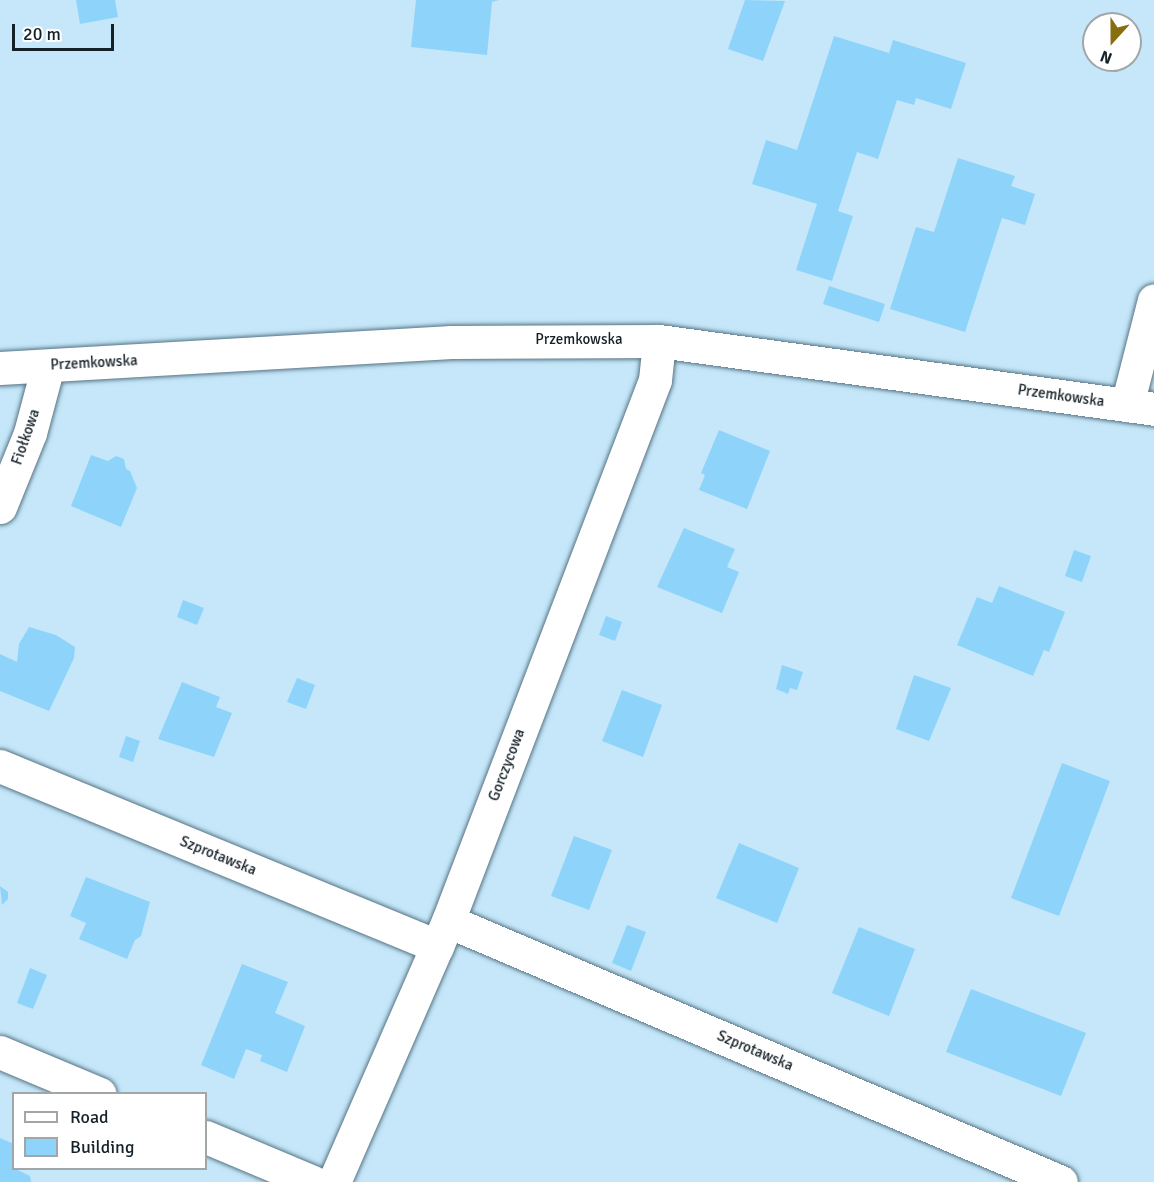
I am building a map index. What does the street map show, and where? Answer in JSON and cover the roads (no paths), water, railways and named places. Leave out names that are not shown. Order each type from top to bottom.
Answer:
[{"type":"street","points":[[1141,407],[1154,300]]},
{"type":"street","name":"Przemkowska","points":[[0,368],[451,342],[659,341],[1141,407]]},
{"type":"street","name":"Gorczycowa","points":[[334,1182],[442,934],[655,380],[659,341]]},
{"type":"street","name":"Fiołkowa","points":[[0,507],[30,433],[48,366]]},
{"type":"street","name":"Szprotawska","points":[[0,766],[442,934],[1061,1182]]},
{"type":"street","points":[[0,1052],[95,1092]]},
{"type":"street","points":[[207,1137],[313,1182]]}]
